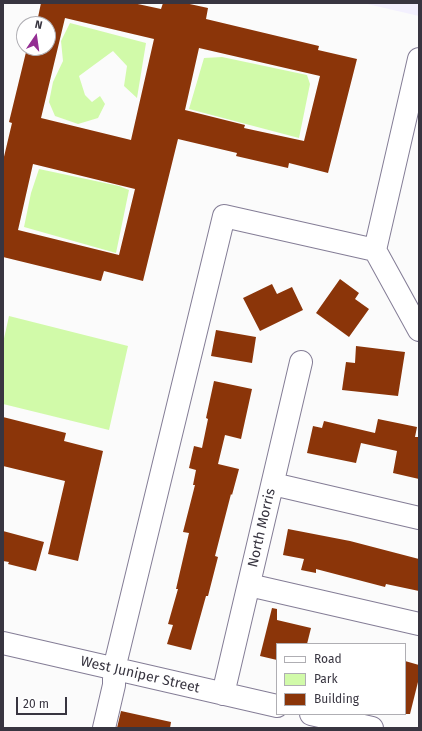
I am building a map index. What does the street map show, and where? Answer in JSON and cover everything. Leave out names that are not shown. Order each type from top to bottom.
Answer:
[{"type":"street","points":[[419,60],[374,250],[419,330]]},
{"type":"street","points":[[104,728],[114,685],[114,669],[224,216],[374,250]]},
{"type":"street","name":"North Morris","points":[[223,694],[301,362]]},
{"type":"street","points":[[272,484],[419,518]]},
{"type":"street","points":[[249,585],[419,624]]},
{"type":"street","name":"West Juniper Street","points":[[3,643],[276,706]]},
{"type":"street","points":[[315,715],[372,728]]},
{"type":"shaded area","points":[[363,3],[419,3],[419,16]]},
{"type":"green space","points":[[70,23],[146,43],[137,98],[124,86],[127,66],[113,51],[79,76],[85,95],[92,102],[100,96],[105,104],[98,118],[78,124],[55,116],[49,102],[53,82],[63,61],[61,41]]},
{"type":"green space","points":[[222,57],[307,75],[310,84],[299,138],[189,109],[204,58]]},
{"type":"green space","points":[[39,169],[119,186],[129,190],[116,253],[24,227],[31,193]]},
{"type":"green space","points":[[9,316],[128,346],[109,430],[3,404],[3,343]]},
{"type":"building","points":[[41,3],[133,3],[161,9],[163,3],[185,3],[208,8],[206,19],[319,46],[318,50],[357,59],[328,173],[289,163],[288,168],[236,156],[237,153],[178,139],[143,281],[104,271],[101,281],[3,257],[3,161],[12,123],[9,122],[25,56],[56,56],[41,118],[131,140],[154,39],[65,18],[56,56],[56,16],[38,16]],"holes":[[[199,48],[320,76],[304,141],[244,128],[245,125],[185,110]],[[33,164],[135,189],[119,255],[18,230]]]},
{"type":"building","points":[[340,279],[359,293],[355,299],[369,309],[349,337],[316,313]]},
{"type":"building","points":[[272,284],[277,294],[292,287],[303,310],[260,331],[243,298]]},
{"type":"building","points":[[216,330],[256,337],[252,363],[211,356]]},
{"type":"building","points":[[356,346],[405,352],[398,396],[342,390],[346,362],[355,363]]},
{"type":"building","points":[[214,381],[252,389],[241,439],[225,435],[218,464],[239,469],[215,556],[218,557],[208,596],[206,596],[191,650],[167,644],[173,625],[168,624],[178,589],[176,589],[189,533],[183,532],[195,485],[193,485],[196,470],[189,468],[194,446],[202,448],[208,419],[206,418]]},
{"type":"building","points":[[3,417],[66,433],[64,441],[103,451],[78,561],[48,554],[65,481],[3,466]]},
{"type":"building","points":[[378,419],[417,427],[415,437],[419,437],[419,479],[393,473],[397,451],[361,443],[356,463],[307,453],[313,426],[322,428],[324,421],[375,433]]},
{"type":"building","points":[[288,529],[350,541],[419,559],[419,591],[386,584],[385,587],[316,569],[316,573],[301,570],[304,559],[283,555]]},
{"type":"building","points":[[3,531],[44,542],[36,571],[8,564],[9,562],[3,561]]},
{"type":"building","points":[[272,608],[277,609],[277,620],[311,628],[307,643],[276,643],[276,660],[260,656]]},
{"type":"building","points":[[406,661],[419,665],[419,678],[410,714],[406,714]]},
{"type":"building","points":[[121,711],[171,722],[170,728],[117,728]]}]
